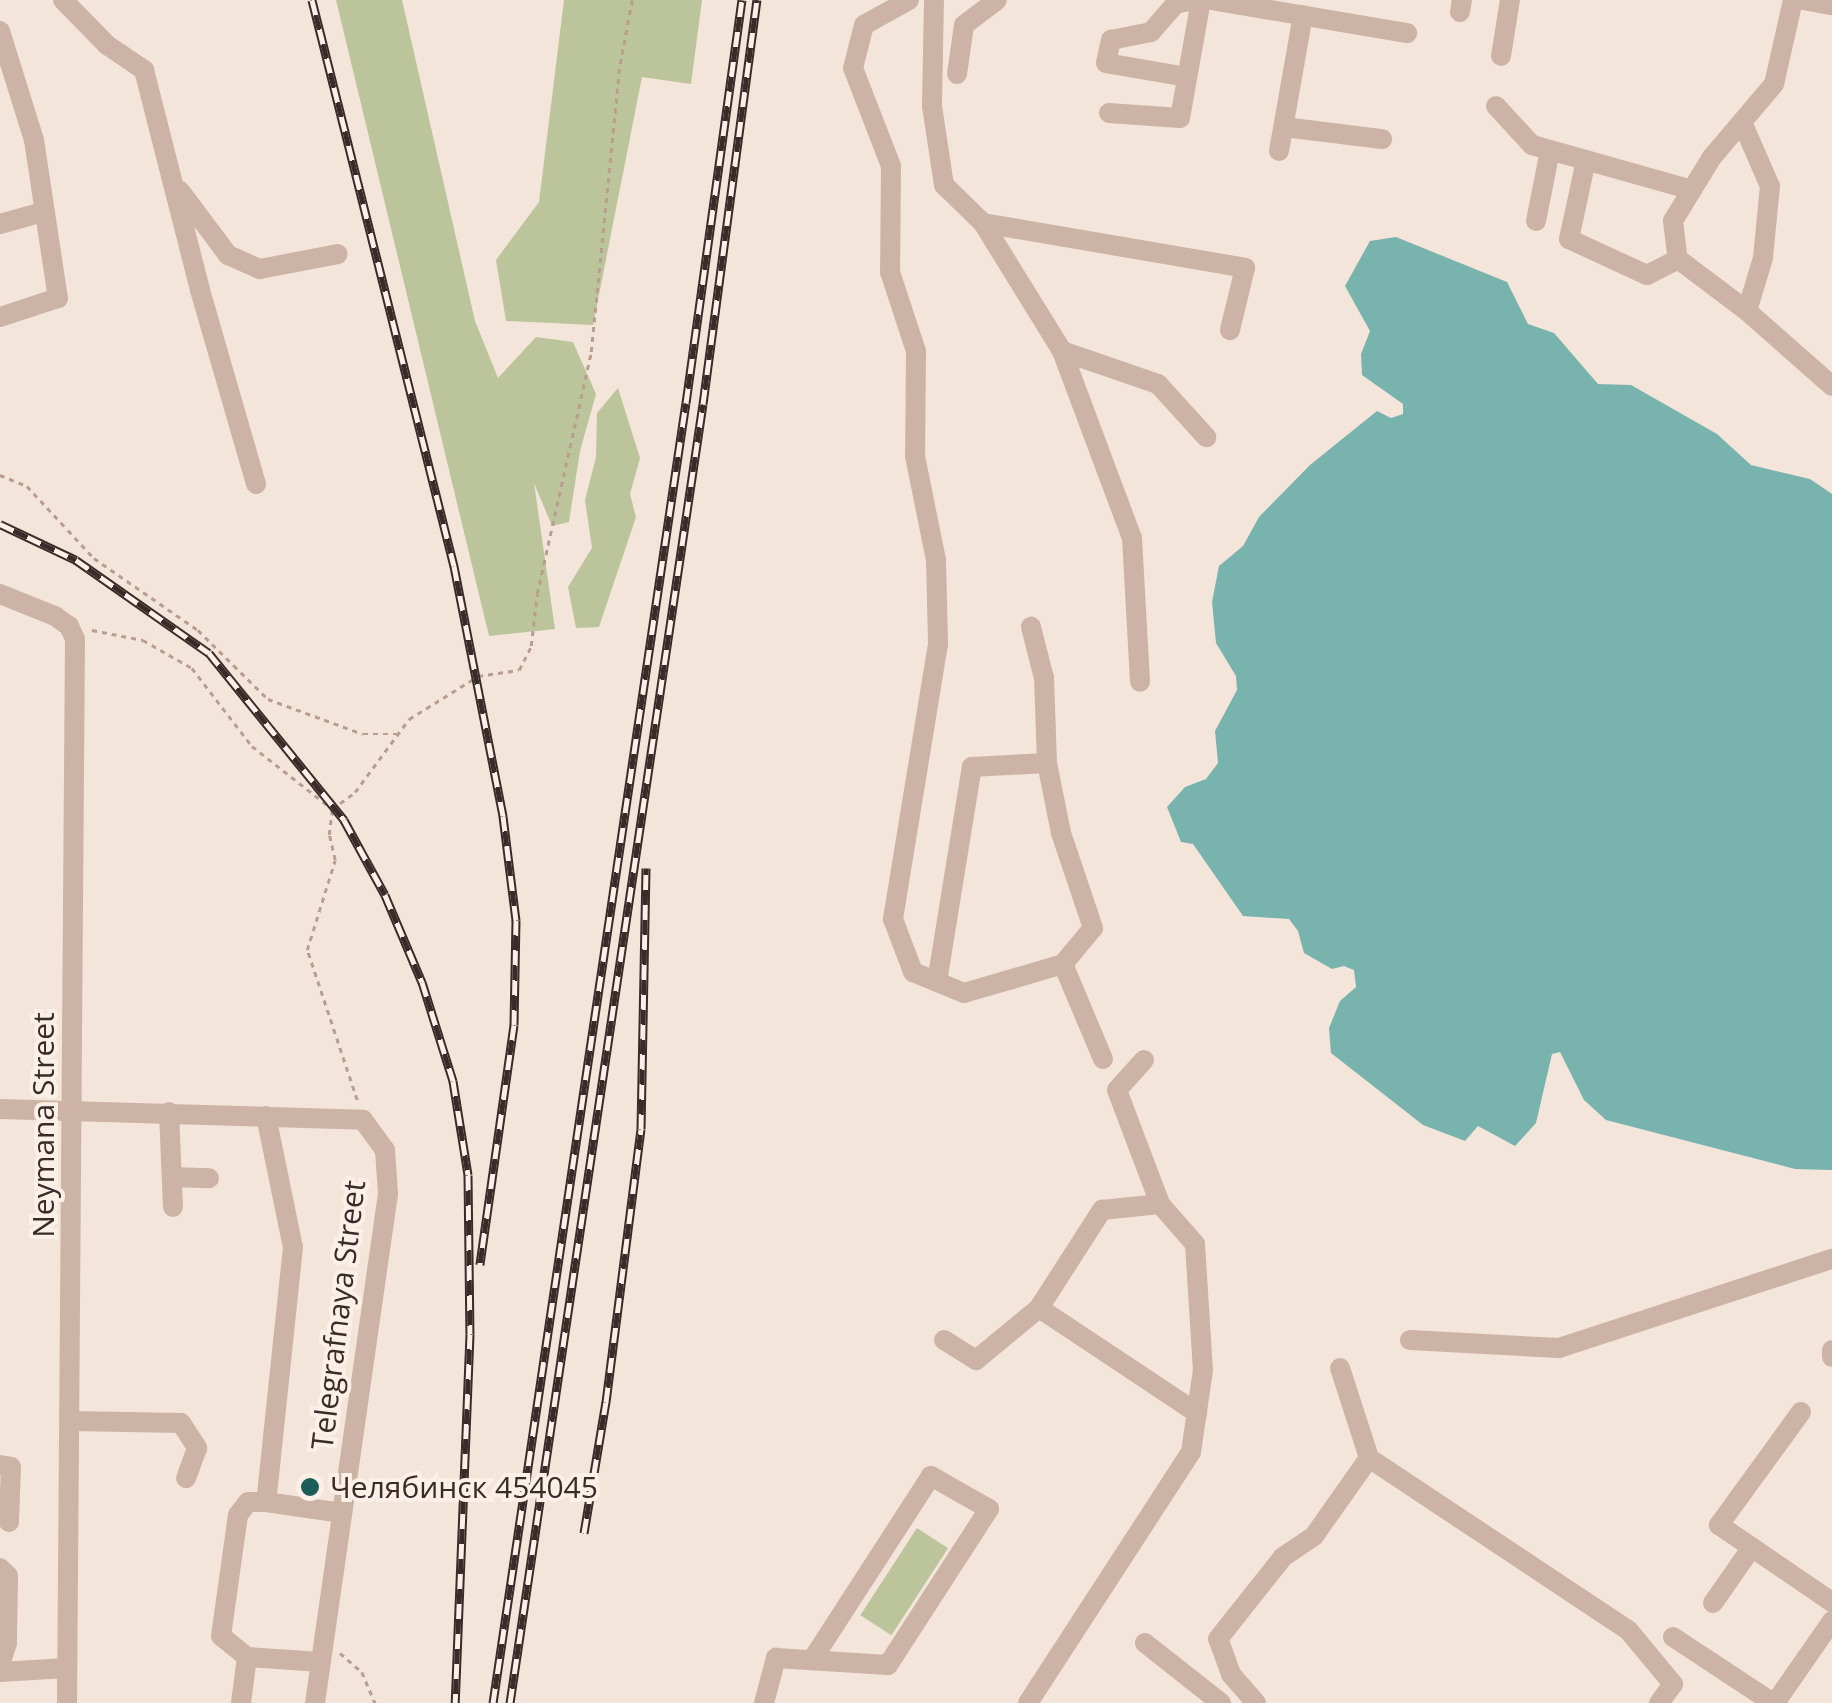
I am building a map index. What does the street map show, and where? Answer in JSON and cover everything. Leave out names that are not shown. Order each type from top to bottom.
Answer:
[{"type":"street","points":[[63,0],[107,45],[144,70],[200,290],[256,484]]},
{"type":"street","points":[[910,0],[864,25],[854,68],[891,166],[890,272],[916,351],[914,456],[936,560],[938,644],[893,919],[913,972],[964,993],[1063,964],[1092,928],[1061,833],[1047,762],[1044,678],[1031,627]]},
{"type":"street","points":[[934,0],[932,106],[944,185],[983,223],[1062,351],[1132,538],[1140,682]]},
{"type":"street","points":[[957,74],[964,25],[997,0]]},
{"type":"street","points":[[1109,113],[1180,118],[1187,77],[1198,0],[1175,4],[1151,32],[1111,40],[1106,63],[1187,77]]},
{"type":"street","points":[[1212,0],[1407,33]]},
{"type":"street","points":[[1501,56],[1510,0]]},
{"type":"street","points":[[1793,0],[1774,84],[1692,190],[1673,222],[1678,259],[1747,311],[1832,386]]},
{"type":"street","points":[[1804,0],[1832,4]]},
{"type":"street","points":[[1280,151],[1303,15]]},
{"type":"street","points":[[0,31],[34,140],[58,298],[0,317]]},
{"type":"street","points":[[1496,106],[1532,146],[1692,190]]},
{"type":"street","points":[[1742,122],[1770,186],[1763,258],[1747,311]]},
{"type":"street","points":[[1284,127],[1382,139]]},
{"type":"street","points":[[1536,221],[1550,150]]},
{"type":"street","points":[[1586,160],[1569,239],[1647,274],[1678,259]]},
{"type":"street","points":[[176,186],[228,255],[260,268],[338,254]]},
{"type":"street","points":[[0,224],[42,212]]},
{"type":"street","points":[[983,223],[1245,268],[1230,330]]},
{"type":"street","points":[[1062,351],[1158,384],[1206,437]]},
{"type":"street","points":[[0,594],[69,626]]},
{"type":"street","name":"Neymana Street","points":[[67,1703],[75,639],[69,626]]},
{"type":"street","points":[[937,982],[972,767],[1047,762]]},
{"type":"street","points":[[1063,964],[1102,1059]]},
{"type":"street","points":[[1028,1703],[1191,1452],[1203,1370],[1195,1244],[1160,1204],[1117,1090],[1144,1060]]},
{"type":"street","points":[[0,1109],[74,1108],[363,1120]]},
{"type":"street","points":[[169,1112],[173,1207]]},
{"type":"street","points":[[266,1116],[293,1247],[266,1502]]},
{"type":"street","name":"Telegrafnaya Street","points":[[315,1703],[388,1194],[386,1150],[363,1120]]},
{"type":"street","points":[[172,1177],[208,1178]]},
{"type":"street","points":[[944,1340],[976,1360],[1039,1308],[1102,1210],[1160,1204]]},
{"type":"street","points":[[1410,1340],[1559,1348],[1832,1258]]},
{"type":"street","points":[[1039,1308],[1197,1413]]},
{"type":"street","points":[[1340,1368],[1369,1458],[1629,1631],[1672,1684],[1659,1703]]},
{"type":"street","points":[[1801,1412],[1719,1525],[1832,1602]]},
{"type":"street","points":[[70,1421],[181,1423],[197,1448],[186,1478]]},
{"type":"street","points":[[1256,1703],[1231,1674],[1218,1639],[1283,1557],[1314,1536],[1369,1458]]},
{"type":"street","points":[[0,1465],[10,1466],[9,1522]]},
{"type":"street","points":[[764,1703],[776,1658],[888,1665],[990,1510],[931,1476],[812,1660]]},
{"type":"street","points":[[321,1662],[247,1658],[221,1636],[238,1516],[248,1502],[342,1513]]},
{"type":"street","points":[[1713,1603],[1752,1548]]},
{"type":"street","points":[[0,1568],[8,1576],[8,1642],[0,1664]]},
{"type":"street","points":[[1674,1636],[1774,1703],[1832,1620]]},
{"type":"street","points":[[1145,1643],[1222,1703]]},
{"type":"street","points":[[242,1703],[247,1658]]},
{"type":"street","points":[[0,1672],[68,1668]]},
{"type":"path","points":[[363,1120],[307,950],[335,860],[330,835],[332,809],[355,792],[409,719],[451,689],[478,676],[519,670],[531,646],[537,594],[591,352],[620,64],[632,0]]},
{"type":"path","points":[[0,475],[27,486],[94,558],[198,630],[268,699],[363,734],[398,734]]},
{"type":"path","points":[[69,626],[143,640],[192,668],[252,746],[332,809]]},
{"type":"path","points":[[324,1639],[362,1672],[375,1703]]},
{"type":"green space","points":[[336,0],[402,0],[475,321],[498,378],[536,337],[573,342],[596,394],[580,451],[569,522],[552,526],[534,483],[555,629],[489,636]]},
{"type":"green space","points":[[564,0],[702,0],[691,84],[642,77],[593,325],[506,321],[496,260],[539,202]]},
{"type":"green space","points":[[618,388],[640,458],[630,494],[636,517],[599,627],[576,628],[568,587],[592,548],[585,500],[596,457],[597,413]]},
{"type":"green space","points":[[917,1528],[948,1548],[891,1635],[860,1615]]},
{"type":"water","points":[[1396,237],[1507,282],[1528,324],[1554,333],[1598,384],[1631,385],[1717,434],[1751,465],[1810,479],[1832,494],[1832,1170],[1795,1169],[1606,1120],[1584,1100],[1560,1052],[1552,1054],[1536,1123],[1515,1146],[1478,1126],[1465,1141],[1423,1125],[1331,1053],[1329,1028],[1340,1001],[1356,987],[1354,970],[1344,966],[1332,969],[1304,953],[1298,931],[1289,919],[1243,916],[1193,844],[1181,842],[1167,807],[1185,787],[1206,779],[1218,763],[1215,731],[1237,690],[1236,676],[1216,643],[1212,602],[1219,566],[1243,546],[1259,517],[1310,465],[1377,411],[1391,418],[1403,414],[1403,404],[1362,375],[1361,354],[1370,331],[1345,286],[1370,241]]},
{"type":"railway","points":[[312,0],[454,566],[503,816],[516,920],[514,1025],[480,1265]]},
{"type":"railway","points":[[493,1703],[742,0]]},
{"type":"railway","points":[[510,1703],[703,404],[757,0]]},
{"type":"railway","points":[[0,524],[76,560],[209,653],[344,820],[385,895],[422,982],[453,1081],[468,1175],[470,1334],[455,1703]]},
{"type":"railway","points":[[584,1533],[606,1402],[641,1129],[646,868]]},
{"type":"place","name":"Челябинск 454045","points":[[310,1487]]}]
